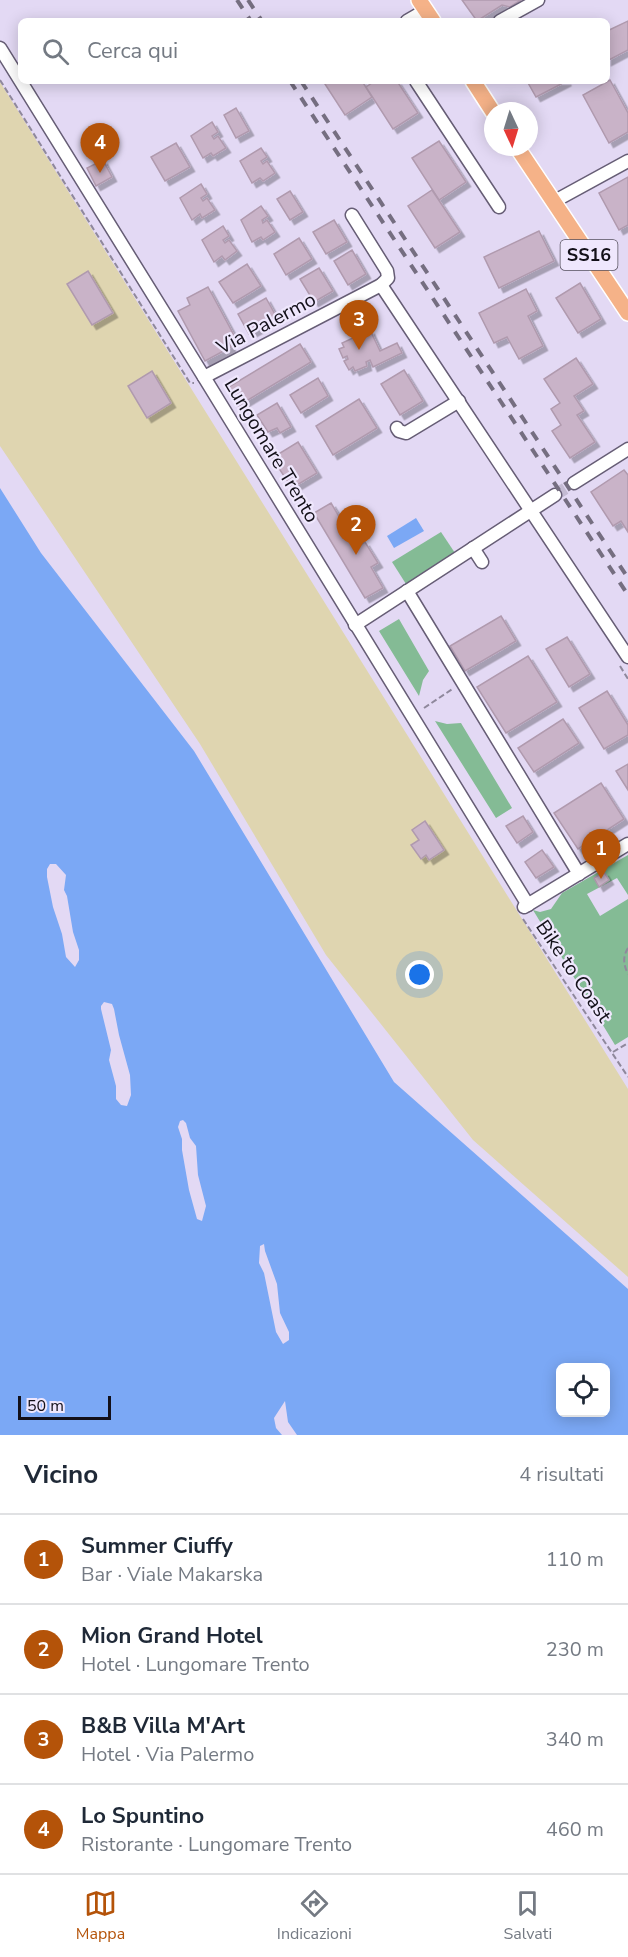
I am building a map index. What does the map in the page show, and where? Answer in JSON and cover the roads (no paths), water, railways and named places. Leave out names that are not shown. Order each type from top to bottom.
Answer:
[{"type":"main road","points":[[475,84],[487,102]]},
{"type":"main road","name":"SS16","points":[[522,156],[627,310]]},
{"type":"street","points":[[505,18],[538,0]]},
{"type":"street","points":[[412,18],[426,10]]},
{"type":"street","name":"Lungomare Trento","points":[[0,48],[18,78]]},
{"type":"street","name":"Lungomare Trento","points":[[22,84],[199,380],[355,625],[523,908],[579,874]]},
{"type":"street","points":[[418,84],[499,207]]},
{"type":"street","points":[[553,202],[628,161]]},
{"type":"street","points":[[352,215],[387,271],[388,278],[381,285],[628,657]]},
{"type":"street","name":"Via Palermo","points":[[199,380],[381,285]]},
{"type":"street","points":[[397,428],[406,433],[459,401]]},
{"type":"street","points":[[574,483],[628,449]]},
{"type":"street","points":[[355,625],[555,495]]},
{"type":"street","points":[[473,548],[482,561]]},
{"type":"street","points":[[406,591],[579,874],[628,844]]},
{"type":"water","points":[[0,488],[41,553],[194,751],[394,1082],[628,1289],[628,1435],[0,1435]]},
{"type":"water","points":[[416,518],[424,531],[394,548],[387,536]]},
{"type":"tunnel","points":[[555,495],[574,483]]},
{"type":"railway","points":[[237,0],[249,18]]},
{"type":"railway","points":[[248,0],[260,18]]},
{"type":"railway","points":[[292,84],[628,595]]},
{"type":"railway","points":[[303,84],[628,578]]},
{"type":"place","name":"Lo Spuntino","points":[[100,173]]},
{"type":"place","name":"B&B Villa M'Art","points":[[359,350]]},
{"type":"place","name":"Mion Grand Hotel","points":[[356,555]]},
{"type":"place","name":"Summer Ciuffy","points":[[601,879]]}]
